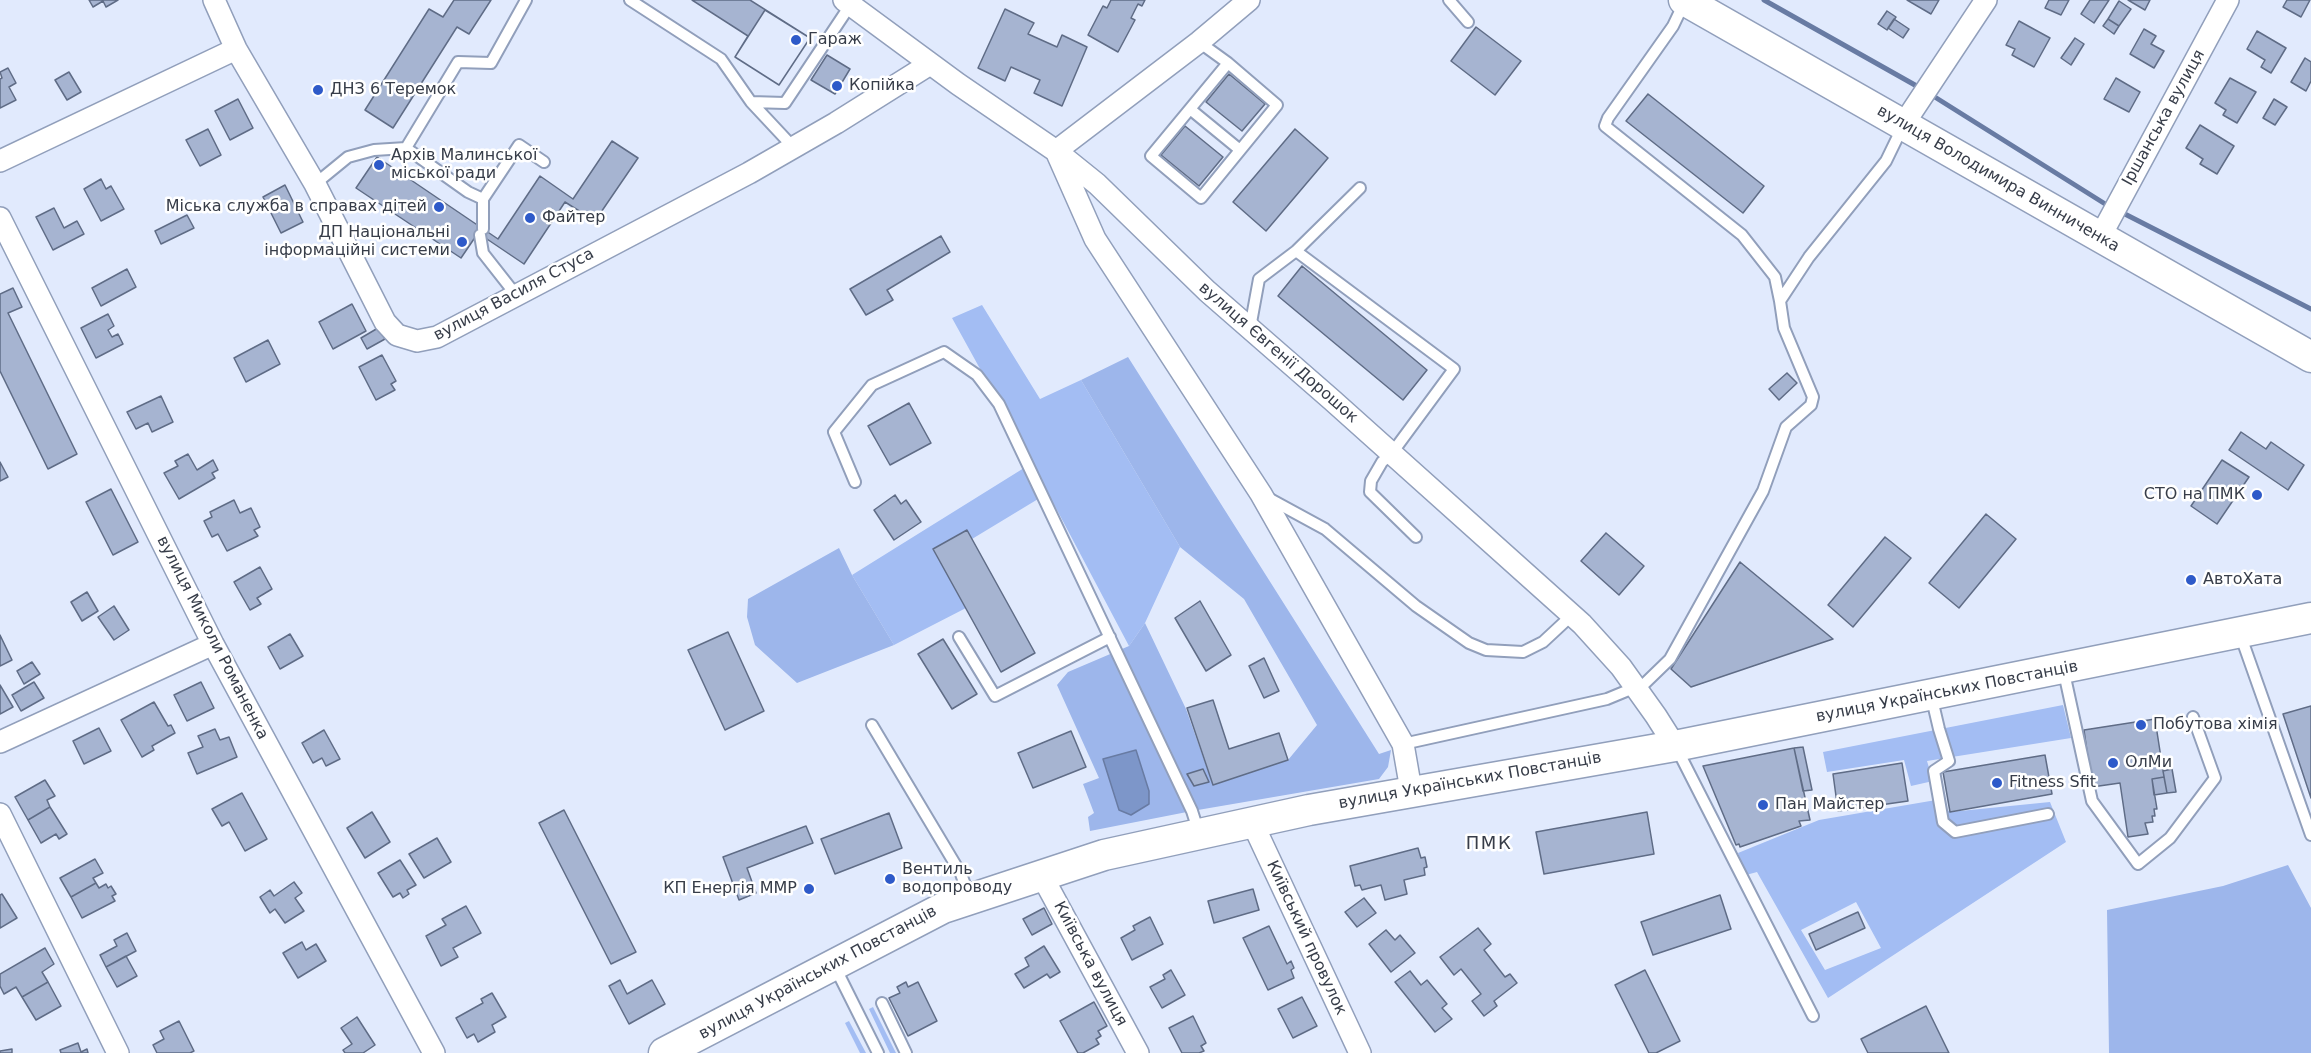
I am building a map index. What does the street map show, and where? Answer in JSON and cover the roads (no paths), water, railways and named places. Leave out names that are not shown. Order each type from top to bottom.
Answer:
[{"type":"street","name":"вулиця Василя Стуса","points":[[214,0],[236,48],[315,184],[385,322],[397,335],[417,341],[432,339],[794,148],[930,64]]},
{"type":"street","points":[[1249,0],[1199,42],[1056,151],[1095,239],[1261,494],[1403,744],[1411,790]]},
{"type":"street","name":"вулиця Володимира Винниченка","points":[[1685,0],[2311,357]]},
{"type":"street","points":[[1904,125],[1986,0]]},
{"type":"street","name":"Іршанська вулиця","points":[[2100,237],[2228,0]]},
{"type":"street","name":"вулиця Євгенії Дорошок","points":[[847,2],[930,64],[1056,151],[1097,184],[1193,279],[1392,453],[1572,615],[1606,650],[1637,689],[1675,746]]},
{"type":"street","points":[[0,161],[236,48]]},
{"type":"street","name":"вулиця Миколи Романенка","points":[[0,218],[213,645],[434,1053]]},
{"type":"street","name":"вулиця Українських Повстанців","points":[[664,1053],[943,908],[1104,855],[1199,833],[1411,790],[1675,746],[2311,618]]},
{"type":"street","points":[[0,742],[213,645]]},
{"type":"street","points":[[0,814],[118,1053]]},
{"type":"street","name":"Київський провулок","points":[[1252,822],[1360,1053]]},
{"type":"street","name":"Київська вулиця","points":[[1042,876],[1138,1053]]},
{"type":"lane","points":[[406,148],[458,62],[491,63],[526,0]]},
{"type":"lane","points":[[630,0],[721,58],[751,102],[794,148]]},
{"type":"lane","points":[[1449,0],[1468,22]]},
{"type":"lane","points":[[1403,744],[1607,699],[1637,689],[1670,659],[1762,491],[1786,427],[1811,405],[1813,397],[1784,328],[1775,277],[1742,235],[1605,126],[1608,118],[1673,26],[1685,0]]},
{"type":"lane","points":[[751,102],[785,103],[847,2]]},
{"type":"lane","points":[[1199,42],[1228,63],[1277,105],[1201,198],[1151,156],[1228,63]]},
{"type":"lane","points":[[1190,109],[1240,150]]},
{"type":"lane","points":[[1780,302],[1809,256],[1886,161],[1904,125]]},
{"type":"lane","points":[[516,295],[483,253],[483,199],[519,145],[544,162]]},
{"type":"lane","points":[[315,184],[348,157],[374,150],[406,148],[468,192],[483,199]]},
{"type":"lane","points":[[1250,329],[1258,279],[1296,251],[1360,188]]},
{"type":"lane","points":[[1296,251],[1454,369],[1392,453],[1382,462],[1371,481],[1370,492],[1416,537]]},
{"type":"lane","points":[[855,482],[834,432],[872,385],[944,352],[977,375],[999,404],[1192,811],[1199,833]]},
{"type":"lane","points":[[1261,494],[1325,529],[1416,606],[1469,643],[1486,650],[1523,652],[1543,642],[1572,615]]},
{"type":"lane","points":[[2240,632],[2311,835]]},
{"type":"lane","points":[[959,637],[995,696],[1110,637]]},
{"type":"lane","points":[[2063,668],[2092,801],[2138,864],[2170,838],[2215,778],[2193,717]]},
{"type":"lane","points":[[1931,695],[1949,761],[1934,771],[1942,822],[1955,832],[2048,814]]},
{"type":"lane","points":[[872,725],[961,874],[970,898]]},
{"type":"lane","points":[[1675,746],[1813,1016]]},
{"type":"lane","points":[[834,964],[878,1053]]},
{"type":"lane","points":[[882,1003],[906,1053]]},
{"type":"waterway","points":[[1764,0],[1922,89]]},
{"type":"waterway","points":[[1930,94],[2110,207]]},
{"type":"waterway","points":[[2119,211],[2311,309]]},
{"type":"place","name":"Гараж","points":[[796,40]]},
{"type":"place","name":"Копійка","points":[[837,86]]},
{"type":"place","name":"ДНЗ 6 Теремок","points":[[318,90]]},
{"type":"place","name":"Архів Малинської міської ради","points":[[379,165]]},
{"type":"place","name":"Міська служба в справах дітей","points":[[439,207]]},
{"type":"place","name":"Файтер","points":[[530,218]]},
{"type":"place","name":"ДП Національні інформаційні системи","points":[[462,242]]},
{"type":"place","name":"СТО на ПМК","points":[[2257,495]]},
{"type":"place","name":"АвтоХата","points":[[2191,580]]},
{"type":"place","name":"Побутова хімія","points":[[2141,725]]},
{"type":"place","name":"ОлМи","points":[[2113,763]]},
{"type":"place","name":"Fitness Sfit","points":[[1997,783]]},
{"type":"place","name":"Пан Майстер","points":[[1763,805]]},
{"type":"place","name":"Вентиль водопроводу","points":[[890,879]]},
{"type":"place","name":"КП Енергія ММР","points":[[809,889]]},
{"type":"district","name":"ПМК","points":[[1489,844]]}]
